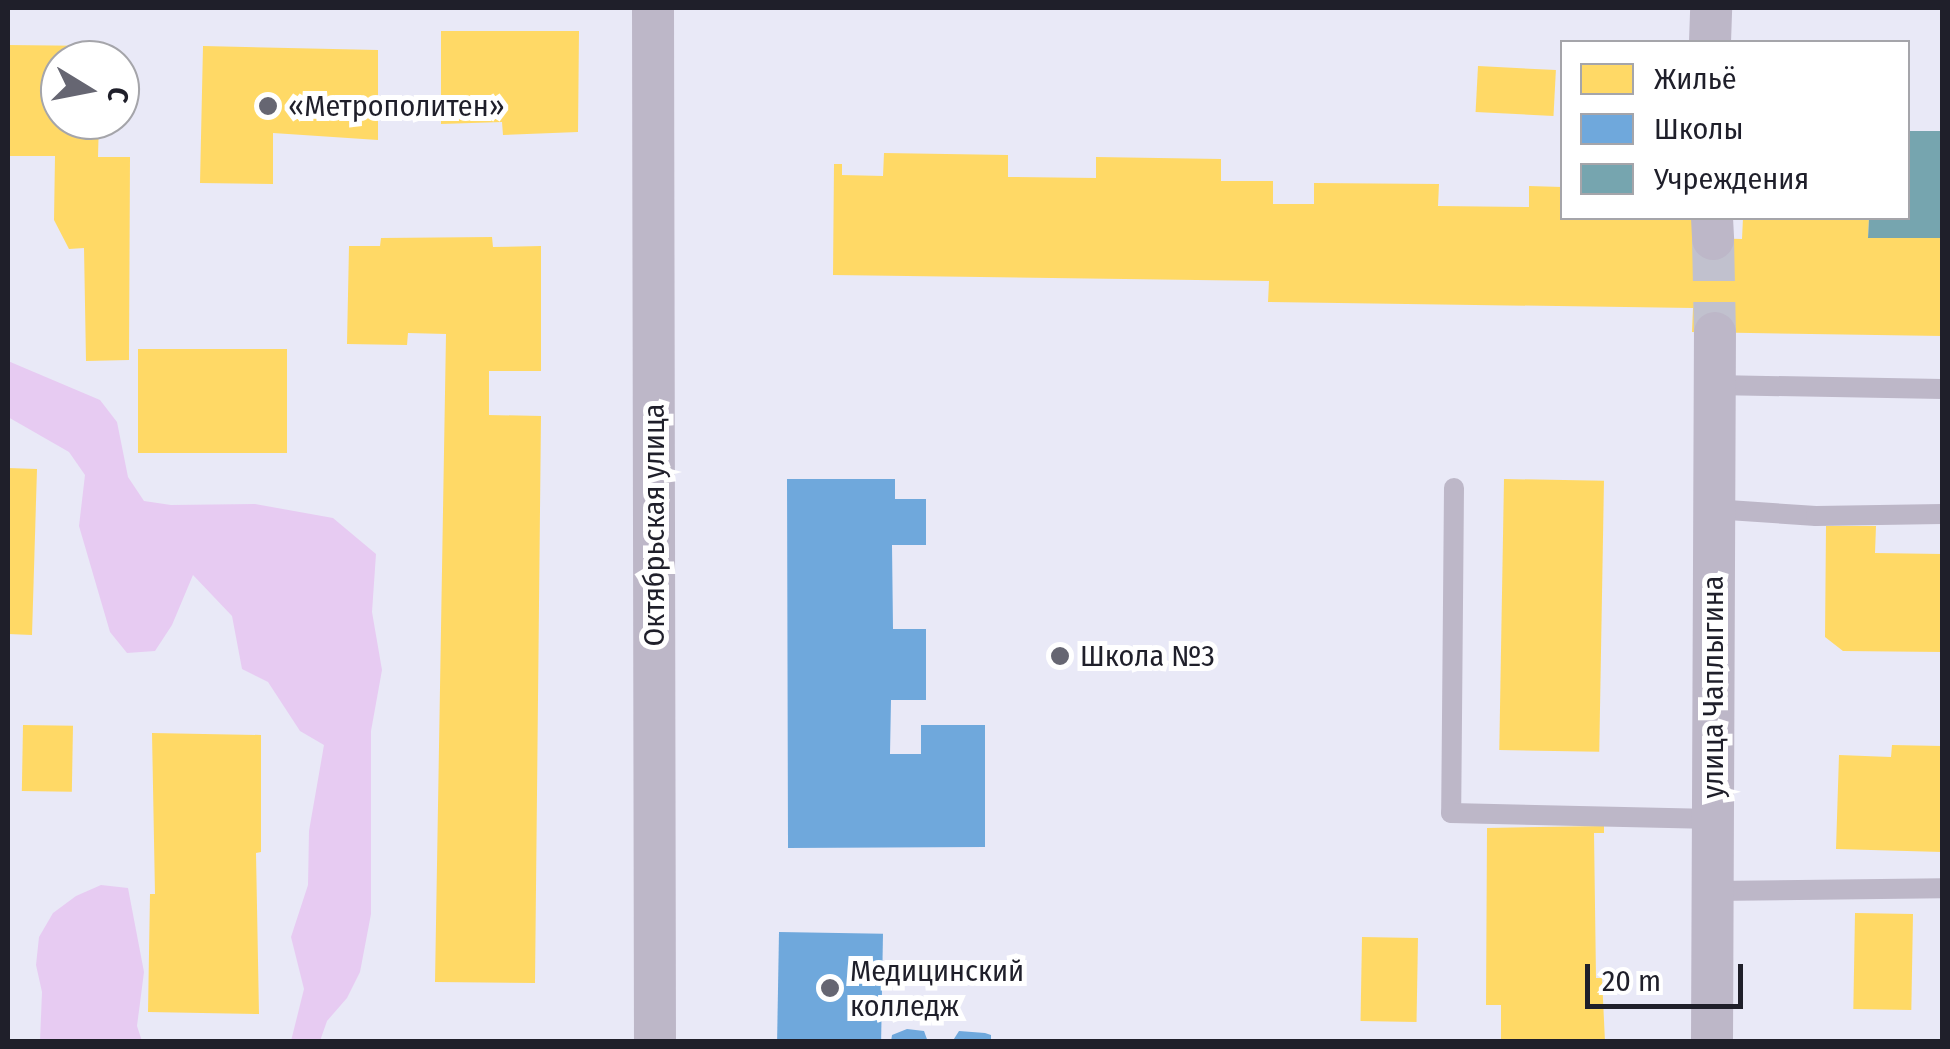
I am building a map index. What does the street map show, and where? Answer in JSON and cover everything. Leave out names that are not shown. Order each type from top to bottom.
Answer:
[{"type":"street","name":"Октябрьская улица","points":[[654,8],[655,1042]]},
{"type":"street","points":[[1710,40],[1711,8]]},
{"type":"street","name":"улица Чаплыгина","points":[[1712,1042],[1715,333]]},
{"type":"lane","points":[[1714,384],[1942,389]]},
{"type":"lane","points":[[1454,488],[1451,813],[1713,819]]},
{"type":"lane","points":[[1712,508],[1816,516],[1942,514]]},
{"type":"lane","points":[[1712,891],[1942,888]]},
{"type":"shaded area","points":[[8,361],[100,400],[117,422],[128,477],[144,501],[171,505],[255,504],[333,518],[376,554],[372,612],[382,670],[371,731],[371,914],[360,972],[347,998],[327,1021],[320,1041],[291,1041],[304,989],[291,937],[308,885],[309,831],[324,745],[300,731],[268,682],[242,669],[232,616],[193,575],[172,625],[155,651],[127,653],[110,632],[79,526],[85,475],[69,452],[8,417]]},
{"type":"shaded area","points":[[101,885],[128,888],[144,972],[137,1026],[142,1041],[40,1041],[42,992],[36,965],[39,937],[53,913],[76,896]]},
{"type":"building: Жильё","points":[[441,31],[579,31],[578,132],[503,135],[502,122],[441,124]]},
{"type":"building: Жильё","points":[[8,45],[40,45],[40,140],[98,140],[98,157],[130,157],[129,360],[86,361],[84,248],[69,249],[54,220],[55,156],[8,156]]},
{"type":"building: Жильё","points":[[203,46],[378,50],[378,140],[273,133],[273,184],[200,183]]},
{"type":"building: Жильё","points":[[1478,66],[1556,70],[1553,116],[1476,112]]},
{"type":"building: Жильё","points":[[884,153],[1008,155],[1008,177],[1096,178],[1096,157],[1221,159],[1221,181],[1273,181],[1273,204],[1314,204],[1314,183],[1439,184],[1438,206],[1529,207],[1529,186],[1560,187],[1560,220],[1700,220],[1700,238],[1742,239],[1743,220],[1869,220],[1868,238],[1942,238],[1942,336],[1692,332],[1693,308],[1268,302],[1269,281],[833,275],[834,164],[842,164],[842,175],[883,176]]},
{"type":"building: Жильё","points":[[492,237],[493,247],[541,246],[541,371],[489,371],[489,415],[541,416],[535,983],[435,982],[446,334],[408,333],[407,345],[347,344],[349,246],[380,246],[381,238]]},
{"type":"building: Жильё","points":[[138,349],[287,349],[287,453],[138,453]]},
{"type":"building: Жильё","points":[[8,468],[37,469],[32,635],[8,634]]},
{"type":"building: Жильё","points":[[1504,479],[1604,481],[1599,752],[1499,750]]},
{"type":"building: Жильё","points":[[1826,526],[1876,526],[1875,553],[1942,554],[1942,652],[1843,651],[1825,637]]},
{"type":"building: Жильё","points":[[23,725],[73,726],[72,792],[22,791]]},
{"type":"building: Жильё","points":[[152,733],[261,735],[261,852],[256,853],[259,1014],[148,1012],[150,894],[155,894]]},
{"type":"building: Жильё","points":[[1892,745],[1942,746],[1942,852],[1836,849],[1839,755],[1891,757]]},
{"type":"building: Жильё","points":[[1604,826],[1604,833],[1594,833],[1596,978],[1602,978],[1605,1042],[1501,1042],[1501,1005],[1486,1005],[1487,828]]},
{"type":"building: Жильё","points":[[1855,913],[1913,914],[1911,1010],[1853,1009]]},
{"type":"building: Жильё","points":[[1362,937],[1418,938],[1417,1022],[1361,1021]]},
{"type":"building: Школы","points":[[787,479],[895,479],[895,499],[926,499],[926,545],[892,545],[893,629],[926,629],[926,700],[891,700],[890,754],[921,754],[921,725],[985,725],[985,847],[788,848]]},
{"type":"building: Школы","name":"Медицинский колледж","points":[[779,932],[883,934],[881,1042],[777,1042]]},
{"type":"building: Школы","name":"Медицинский колледж","points":[[907,1029],[924,1031],[928,1042],[891,1042],[892,1035]]},
{"type":"building: Школы","name":"Медицинский колледж","points":[[959,1031],[991,1035],[991,1042],[952,1042]]},
{"type":"building: Учреждения","points":[[1910,131],[1942,131],[1942,238],[1868,238],[1869,220],[1910,220]]},
{"type":"tunnel","points":[[1713,239],[1715,333]]},
{"type":"place","name":"«Метрополитен»","points":[[268,106]]},
{"type":"place","name":"Школа №3","points":[[1060,656]]},
{"type":"place","name":"Медицинский колледж","points":[[830,988]]}]
